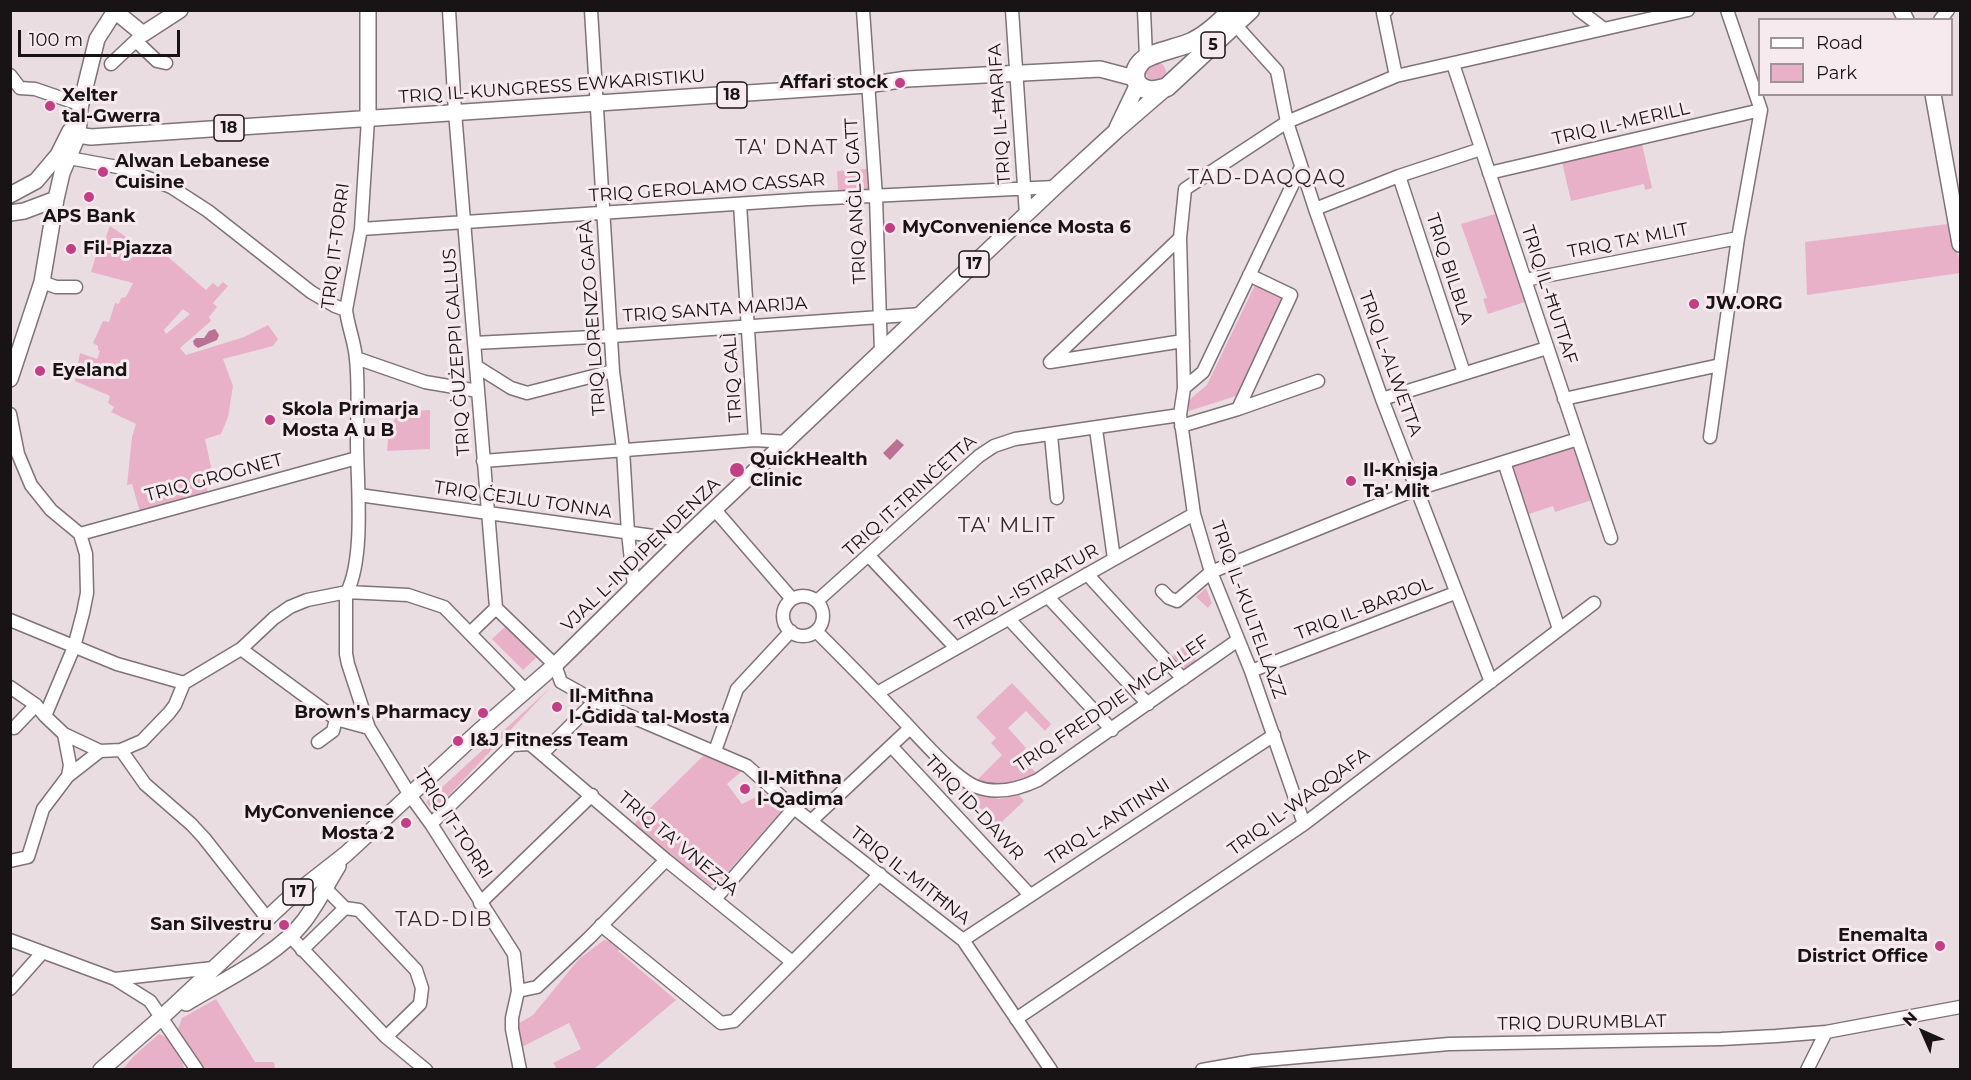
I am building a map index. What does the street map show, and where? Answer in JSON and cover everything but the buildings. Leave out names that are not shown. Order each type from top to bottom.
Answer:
[{"type":"highway","name":"5","points":[[1146,57],[1197,39],[1216,26],[1232,10]]},
{"type":"highway","name":"5","points":[[1167,87],[1250,10]]},
{"type":"highway","points":[[1146,57],[1139,64],[1136,81],[1151,91],[1167,87]]},
{"type":"main road","points":[[10,379],[42,282],[63,157],[97,39],[115,11],[140,37],[180,10]]},
{"type":"main road","name":"TRIQ IT-TORRI","points":[[368,10],[368,119]]},
{"type":"main road","name":"TRIQ IL-KUNGRESS EWKARISTIKU","points":[[78,135],[91,137],[597,104],[1015,72],[1100,69],[1136,81]]},
{"type":"main road","name":"VJAL L-INDIPENDENZA","points":[[1116,131],[1136,81]]},
{"type":"main road","name":"VJAL L-INDIPENDENZA","points":[[101,1070],[162,1017],[267,918],[346,854],[555,665],[682,540],[1055,187],[1167,87]]},
{"type":"main road","points":[[1933,96],[1960,244]]},
{"type":"main road","points":[[10,195],[36,181],[63,157],[78,135],[77,105]]},
{"type":"main road","points":[[36,181],[43,182],[54,191],[56,199]]},
{"type":"main road","points":[[10,213],[24,211],[56,199]]},
{"type":"main road","name":"VJAL L-INDIPENDENZA","points":[[162,1017],[268,953],[290,936],[304,921],[346,854]]},
{"type":"main road","points":[[286,902],[299,912],[304,921]]},
{"type":"main road","points":[[252,934],[258,949],[268,953]]},
{"type":"street","name":"TRIQ ĠUŻEPPI CALLUS","points":[[448,10],[496,608]]},
{"type":"street","name":"TRIQ LORENZO GAFÀ","points":[[591,10],[614,371],[634,587]]},
{"type":"street","name":"TRIQ ANĠLU GATT","points":[[863,10],[876,197],[881,353]]},
{"type":"street","name":"TRIQ IL-ĦARIFA","points":[[1012,10],[1026,215]]},
{"type":"street","points":[[1144,10],[1146,57]]},
{"type":"street","points":[[1387,10],[1383,13],[1396,76]]},
{"type":"street","points":[[1287,122],[1396,76],[1688,10]]},
{"type":"street","points":[[1710,437],[1738,238],[1761,110],[1727,10]]},
{"type":"street","points":[[1580,35],[1583,14],[1604,29]]},
{"type":"street","name":"TRIQ L-ALWETTA","points":[[1240,30],[1277,71],[1287,122],[1315,209],[1382,399],[1491,682]]},
{"type":"street","points":[[111,64],[140,37],[157,61],[166,63]]},
{"type":"street","name":"TRIQ IL-ĦUTTAF","points":[[1453,64],[1611,538]]},
{"type":"street","points":[[10,75],[20,88],[35,89],[77,105]]},
{"type":"street","name":"TRIQ IL-MERILL","points":[[1489,173],[1761,110]]},
{"type":"street","name":"TRIQ IT-TORRI","points":[[368,119],[361,229],[346,310],[356,358],[359,495],[357,545],[352,582],[347,595],[346,654],[369,728],[514,954],[518,992],[512,1029],[520,1070]]},
{"type":"street","name":"TRIQ IL-KULTELLAZZ","points":[[1287,122],[1185,189],[1179,238],[1184,388],[1180,421],[1194,514],[1211,572],[1251,671],[1304,824]]},
{"type":"street","points":[[1315,209],[1399,176],[1481,149]]},
{"type":"street","points":[[63,157],[123,168],[171,187],[208,211],[311,292],[346,310]]},
{"type":"street","points":[[1184,388],[1203,372],[1301,167]]},
{"type":"street","name":"TRIQ BILBLA","points":[[1399,176],[1464,373]]},
{"type":"street","name":"TRIQ GEROLAMO CASSAR","points":[[361,229],[603,212],[1055,187]]},
{"type":"street","name":"TRIQ CALÌ","points":[[740,204],[755,440]]},
{"type":"street","points":[[1179,238],[1050,362],[1183,341]]},
{"type":"street","name":"TRIQ TA' MLIT","points":[[1525,280],[1738,238]]},
{"type":"street","points":[[1238,410],[1291,295],[1249,275]]},
{"type":"street","points":[[42,282],[56,287],[76,287]]},
{"type":"street","name":"TRIQ SANTA MARIJA","points":[[474,343],[613,336],[922,314]]},
{"type":"street","points":[[1382,399],[1547,348]]},
{"type":"street","points":[[356,358],[425,382],[478,391]]},
{"type":"street","points":[[1564,399],[1720,365]]},
{"type":"street","points":[[476,366],[511,388],[528,393],[614,371]]},
{"type":"street","name":"TRIQ IT-TRINĊETTA","points":[[817,601],[979,456],[994,446],[1016,439],[1180,421],[1238,410],[1318,381]]},
{"type":"street","points":[[10,414],[14,456],[31,485],[51,510],[80,534],[86,554],[87,593],[74,647],[45,717]]},
{"type":"street","points":[[1096,429],[1114,559]]},
{"type":"street","points":[[1051,435],[1058,498]]},
{"type":"street","points":[[1162,591],[1169,598],[1177,601],[1211,572],[1417,489],[1578,439]]},
{"type":"street","points":[[483,461],[755,440],[788,442]]},
{"type":"street","name":"TRIQ GROGNET","points":[[80,534],[357,458]]},
{"type":"street","points":[[1504,462],[1558,629]]},
{"type":"street","name":"TRIQ ĊEJLU TONNA","points":[[359,495],[682,540]]},
{"type":"street","points":[[715,510],[792,599]]},
{"type":"street","name":"TRIQ L-ISTIRATUR","points":[[877,693],[1194,514]]},
{"type":"street","points":[[869,556],[956,648]]},
{"type":"street","points":[[1087,574],[1183,679]]},
{"type":"street","name":"TRIQ IL-BARJOL","points":[[1251,671],[1455,593]]},
{"type":"street","points":[[10,687],[36,705],[45,717],[64,734],[100,751],[121,750],[142,741],[169,713],[175,705],[183,683],[241,649],[274,618],[290,607],[307,600],[347,595],[408,595],[444,607],[525,690]]},
{"type":"street","points":[[805,596],[817,601],[823,613],[820,626],[816,631],[803,636],[791,631],[784,621],[784,615],[792,599],[805,596]]},
{"type":"street","points":[[1048,597],[1148,704]]},
{"type":"street","name":"TRIQ IL-WAQQAFA","points":[[1016,1019],[1304,824],[1594,603]]},
{"type":"street","points":[[470,633],[496,608],[555,665]]},
{"type":"street","points":[[1009,618],[1112,730]]},
{"type":"street","points":[[10,620],[132,669],[183,683]]},
{"type":"street","points":[[715,751],[737,689],[791,631]]},
{"type":"street","name":"TRIQ FREDDIE MICALLEF","points":[[816,631],[963,779],[977,787],[994,791],[1011,790],[1038,780],[1238,640]]},
{"type":"street","points":[[241,649],[336,719],[369,728]]},
{"type":"street","name":"TRIQ IL-MITĦNA","points":[[555,665],[561,682],[595,701],[747,766],[794,808],[963,940],[1051,1070]]},
{"type":"street","points":[[431,824],[512,745],[530,744],[542,754],[595,701]]},
{"type":"street","points":[[14,728],[36,705]]},
{"type":"street","points":[[318,742],[333,731],[336,719]]},
{"type":"street","points":[[811,821],[910,728]]},
{"type":"street","points":[[64,734],[70,765],[68,776]]},
{"type":"street","name":"TRIQ L-ANTINNI","points":[[963,940],[1274,735]]},
{"type":"street","name":"TRIQ ID-DAWR","points":[[891,746],[1030,895]]},
{"type":"street","points":[[121,750],[145,784],[204,838],[267,918]]},
{"type":"street","points":[[10,861],[28,857],[43,809],[68,776],[100,751]]},
{"type":"street","name":"TRIQ TA' VNEZJA","points":[[542,754],[666,860],[791,962]]},
{"type":"street","points":[[480,903],[592,795]]},
{"type":"street","points":[[715,900],[794,808]]},
{"type":"street","points":[[518,992],[537,987],[666,860]]},
{"type":"street","points":[[601,925],[721,1023],[734,1021],[880,874]]},
{"type":"street","points":[[324,887],[345,908],[359,910],[416,970],[422,988],[420,1004],[386,1037]]},
{"type":"street","points":[[302,950],[345,908]]},
{"type":"street","points":[[290,936],[386,1037],[418,1067]]},
{"type":"street","points":[[10,939],[115,979],[150,1001],[197,1070]]},
{"type":"street","points":[[10,989],[42,953]]},
{"type":"street","points":[[115,979],[213,968]]},
{"type":"street","name":"TRIQ DURUMBLAT","points":[[1202,1070],[1308,1056],[1449,1044],[1721,1039],[1826,1032],[1960,1007]]},
{"type":"street","points":[[1807,1070],[1826,1032]]},
{"type":"green space","points":[[1156,62],[1163,65],[1166,72],[1163,79],[1156,82],[1149,79],[1146,72],[1149,65]]},
{"type":"green space","points":[[1642,144],[1652,188],[1645,190],[1644,184],[1571,201],[1562,162]]},
{"type":"green space","points":[[867,169],[870,190],[838,191],[837,171]]},
{"type":"green space","points":[[1495,214],[1525,302],[1488,314],[1483,299],[1487,298],[1461,224]]},
{"type":"green space","points":[[1948,224],[1960,261],[1960,273],[1807,295],[1805,242]]},
{"type":"green space","points":[[110,226],[141,247],[149,245],[167,256],[206,290],[213,283],[218,287],[223,282],[228,286],[213,303],[217,307],[209,317],[211,321],[180,348],[186,355],[244,337],[268,325],[278,339],[273,346],[223,359],[233,386],[228,417],[221,434],[205,439],[213,476],[205,478],[208,493],[140,512],[132,484],[127,485],[132,437],[136,424],[111,412],[114,407],[108,403],[110,396],[75,381],[80,353],[97,359],[100,351],[93,343],[103,321],[109,322],[115,303],[119,304],[121,298],[126,297],[133,283],[91,272],[99,245],[103,245]],"holes":[[[183,309],[190,314],[166,334],[164,330]]]},
{"type":"green space","points":[[1256,283],[1285,297],[1239,395],[1189,411],[1189,400],[1207,385]]},
{"type":"green space","points":[[430,410],[430,449],[387,451],[389,428],[399,412]]},
{"type":"green space","points":[[1574,446],[1592,500],[1555,512],[1553,506],[1526,515],[1510,467]]},
{"type":"green space","points":[[1206,588],[1212,603],[1208,608],[1196,597]]},
{"type":"green space","points":[[506,626],[536,658],[523,670],[492,639]]},
{"type":"green space","points":[[1184,646],[1195,657],[1196,663],[1191,667],[1185,668],[1173,656]]},
{"type":"green space","points":[[1012,683],[1051,724],[1045,731],[1026,711],[1008,728],[1026,748],[1019,755],[1037,774],[1014,783],[985,784],[977,780],[1002,755],[991,743],[996,738],[976,717]]},
{"type":"green space","points":[[550,688],[436,809],[430,807],[426,802]]},
{"type":"green space","points":[[704,755],[743,770],[727,784],[742,804],[764,793],[783,809],[717,884],[707,887],[633,825]]},
{"type":"green space","points":[[960,787],[998,799],[1019,795],[1024,801],[991,832],[983,824],[990,818]]},
{"type":"green space","points":[[604,940],[611,941],[620,948],[618,951],[676,1000],[594,1069],[557,1069],[553,1063],[581,1049],[569,1023],[518,1049],[516,1025],[533,1015],[579,959]]},
{"type":"green space","points":[[216,999],[255,1062],[274,1062],[275,1069],[203,1069],[178,1029],[182,1018]]},
{"type":"green space","points":[[159,1034],[168,1039],[176,1049],[184,1070],[122,1070],[134,1056]]},
{"type":"shaded area","points":[[215,329],[219,335],[217,340],[198,348],[194,345],[193,341],[196,338],[204,338],[209,331]]},
{"type":"shaded area","points":[[897,439],[904,445],[890,460],[883,453]]},
{"type":"place","name":"Affari stock","points":[[900,83]]},
{"type":"place","name":"Xelter tal-Gwerra","points":[[50,106]]},
{"type":"place","name":"Alwan Lebanese Cuisine","points":[[103,172]]},
{"type":"place","name":"APS Bank","points":[[89,197]]},
{"type":"place","name":"MyConvenience Mosta 6","points":[[890,228]]},
{"type":"place","name":"Fil-Pjazza","points":[[71,249]]},
{"type":"place","name":"JW.ORG","points":[[1694,304]]},
{"type":"place","name":"Eyeland","points":[[40,371]]},
{"type":"place","name":"Skola Primarja Mosta A u B","points":[[270,420]]},
{"type":"place","name":"QuickHealth Clinic","points":[[737,470]]},
{"type":"place","name":"Il-Knisja Ta' Mlit","points":[[1351,481]]},
{"type":"place","name":"Il-Mitħna l-Ġdida tal-Mosta","points":[[557,707]]},
{"type":"place","name":"Brown's Pharmacy","points":[[483,713]]},
{"type":"place","name":"I&J Fitness Team","points":[[458,741]]},
{"type":"place","name":"Il-Mitħna l-Qadima","points":[[745,789]]},
{"type":"place","name":"MyConvenience Mosta 2","points":[[406,823]]},
{"type":"place","name":"San Silvestru","points":[[284,925]]},
{"type":"place","name":"Enemalta District Office","points":[[1940,946]]},
{"type":"district","name":"TA' DNAT","points":[[787,148]]},
{"type":"district","name":"TAD-DAQQAQ","points":[[1267,178]]},
{"type":"district","name":"TA' MLIT","points":[[1007,526]]},
{"type":"district","name":"TAD-DIB","points":[[444,920]]}]
